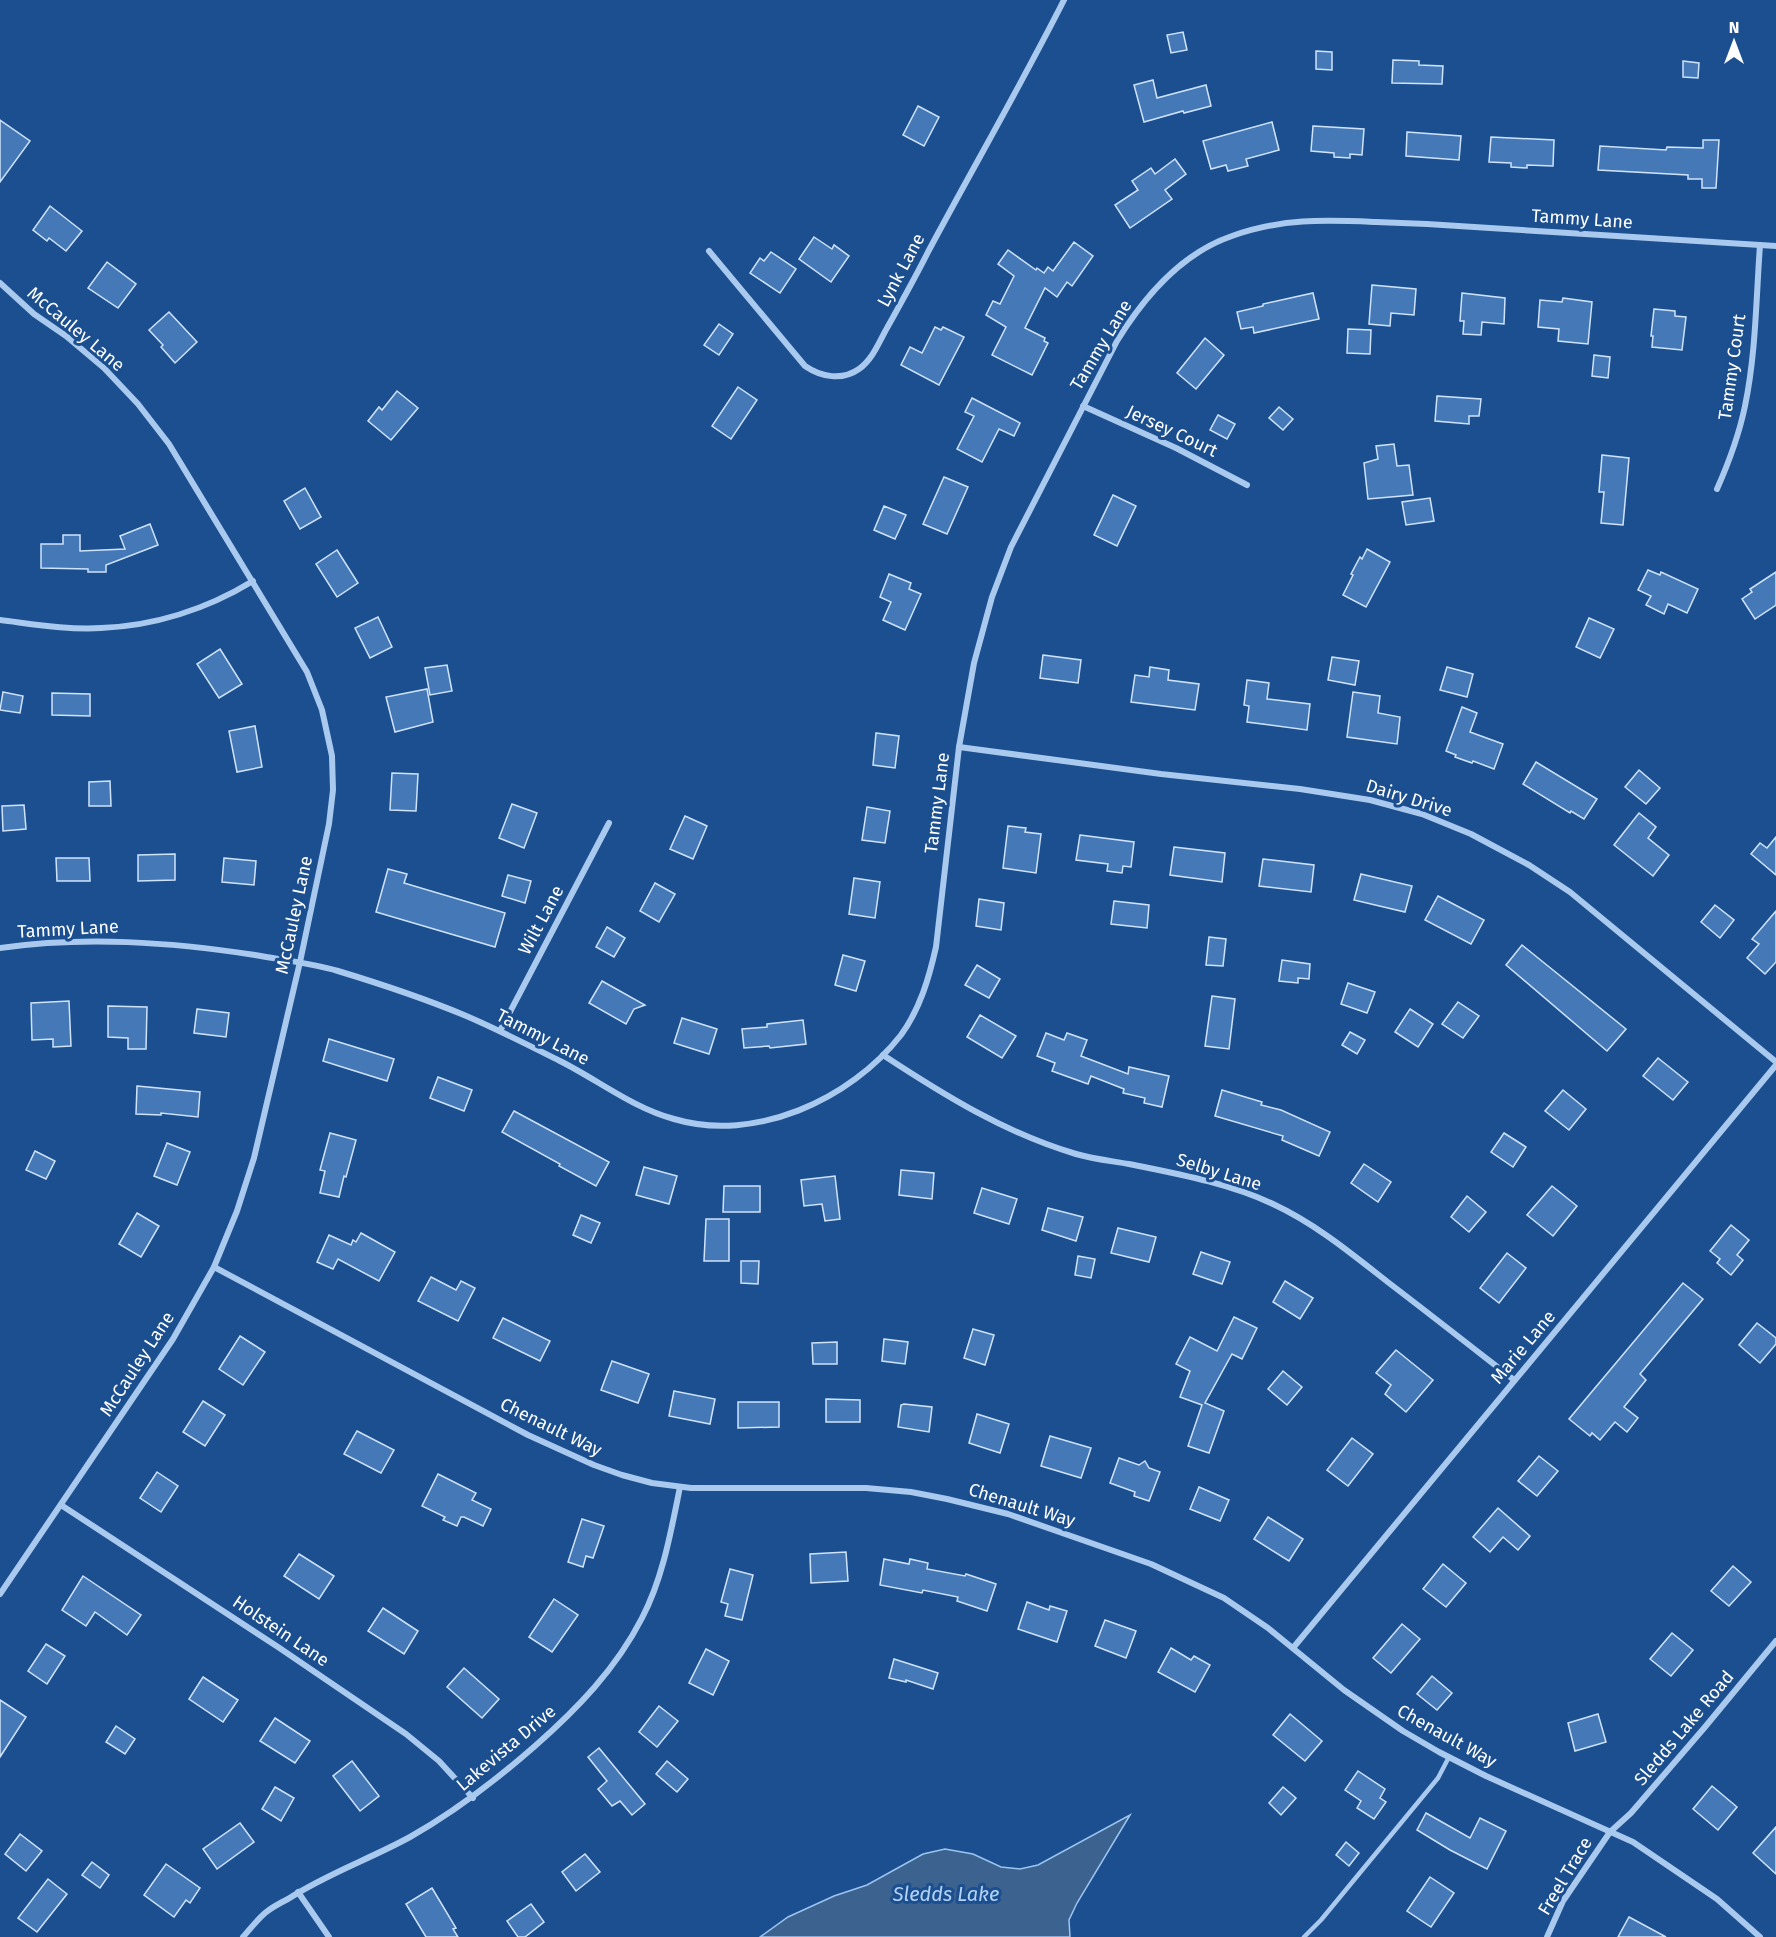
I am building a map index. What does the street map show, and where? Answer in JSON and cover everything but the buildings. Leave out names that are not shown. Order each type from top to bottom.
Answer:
[{"type":"street","name":"Lynk Lane","points":[[709,251],[805,366],[814,372],[829,376],[843,376],[857,371],[868,361],[907,292],[962,188],[1025,77],[1064,0]]},
{"type":"street","name":"Tammy Lane","points":[[0,948],[80,942],[135,941],[220,950],[300,962],[335,970],[407,993],[500,1031],[570,1066],[642,1107],[674,1120],[709,1126],[738,1126],[797,1111],[852,1081],[883,1055],[918,1006],[929,977],[936,947],[959,747],[974,663],[992,597],[1011,547],[1117,341],[1132,316],[1177,268],[1203,250],[1230,236],[1266,225],[1290,221],[1439,224],[1776,246]]},
{"type":"street","name":"Tammy Court","points":[[1717,489],[1733,452],[1745,406],[1752,359],[1760,245]]},
{"type":"street","name":"McCauley Lane","points":[[0,283],[34,314],[66,336],[104,368],[138,404],[169,444],[307,672],[322,710],[332,756],[333,790],[329,824],[300,962],[254,1158],[237,1211],[214,1267],[173,1339],[0,1594]]},
{"type":"street","name":"Jersey Court","points":[[1083,406],[1176,448],[1246,485]]},
{"type":"street","points":[[0,620],[62,627],[101,628],[139,624],[177,616],[213,603],[253,581]]},
{"type":"street","name":"Dairy Drive","points":[[959,747],[1161,774],[1300,789],[1370,800],[1422,814],[1471,834],[1529,865],[1570,892],[1776,1064]]},
{"type":"street","name":"Wilt Lane","points":[[500,1031],[609,823]]},
{"type":"street","name":"Selby Lane","points":[[883,1055],[937,1091],[1037,1142],[1078,1154],[1175,1173],[1235,1190],[1300,1218],[1334,1240],[1514,1380]]},
{"type":"street","name":"Marie Lane","points":[[1293,1648],[1776,1064]]},
{"type":"street","name":"Chenault Way","points":[[214,1267],[528,1435],[622,1475],[680,1487],[866,1488],[911,1492],[946,1498],[1008,1514],[1151,1564],[1224,1598],[1293,1648],[1344,1690],[1403,1731],[1449,1757],[1633,1842],[1694,1881],[1760,1937]]},
{"type":"street","name":"Lakevista Drive","points":[[243,1937],[264,1914],[298,1892],[322,1878],[408,1838],[473,1798],[495,1782],[558,1726],[603,1680],[626,1649],[644,1616],[670,1538],[680,1487]]},
{"type":"street","name":"Holstein Lane","points":[[61,1505],[406,1734],[439,1761],[473,1798]]},
{"type":"street","name":"Sledds Lake Road","points":[[1611,1832],[1661,1779],[1776,1641]]},
{"type":"street","name":"Freel Trace","points":[[1547,1937],[1563,1901],[1611,1832]]},
{"type":"street","points":[[298,1892],[329,1937]]},
{"type":"lane","points":[[1304,1937],[1321,1920],[1438,1778],[1449,1757]]},
{"type":"water","name":"Sledds Lake","points":[[1130,1815],[1077,1903],[1069,1920],[1070,1937],[760,1937],[788,1917],[834,1896],[867,1885],[923,1854],[945,1849],[973,1854],[1001,1867],[1020,1869],[1038,1865]]}]
